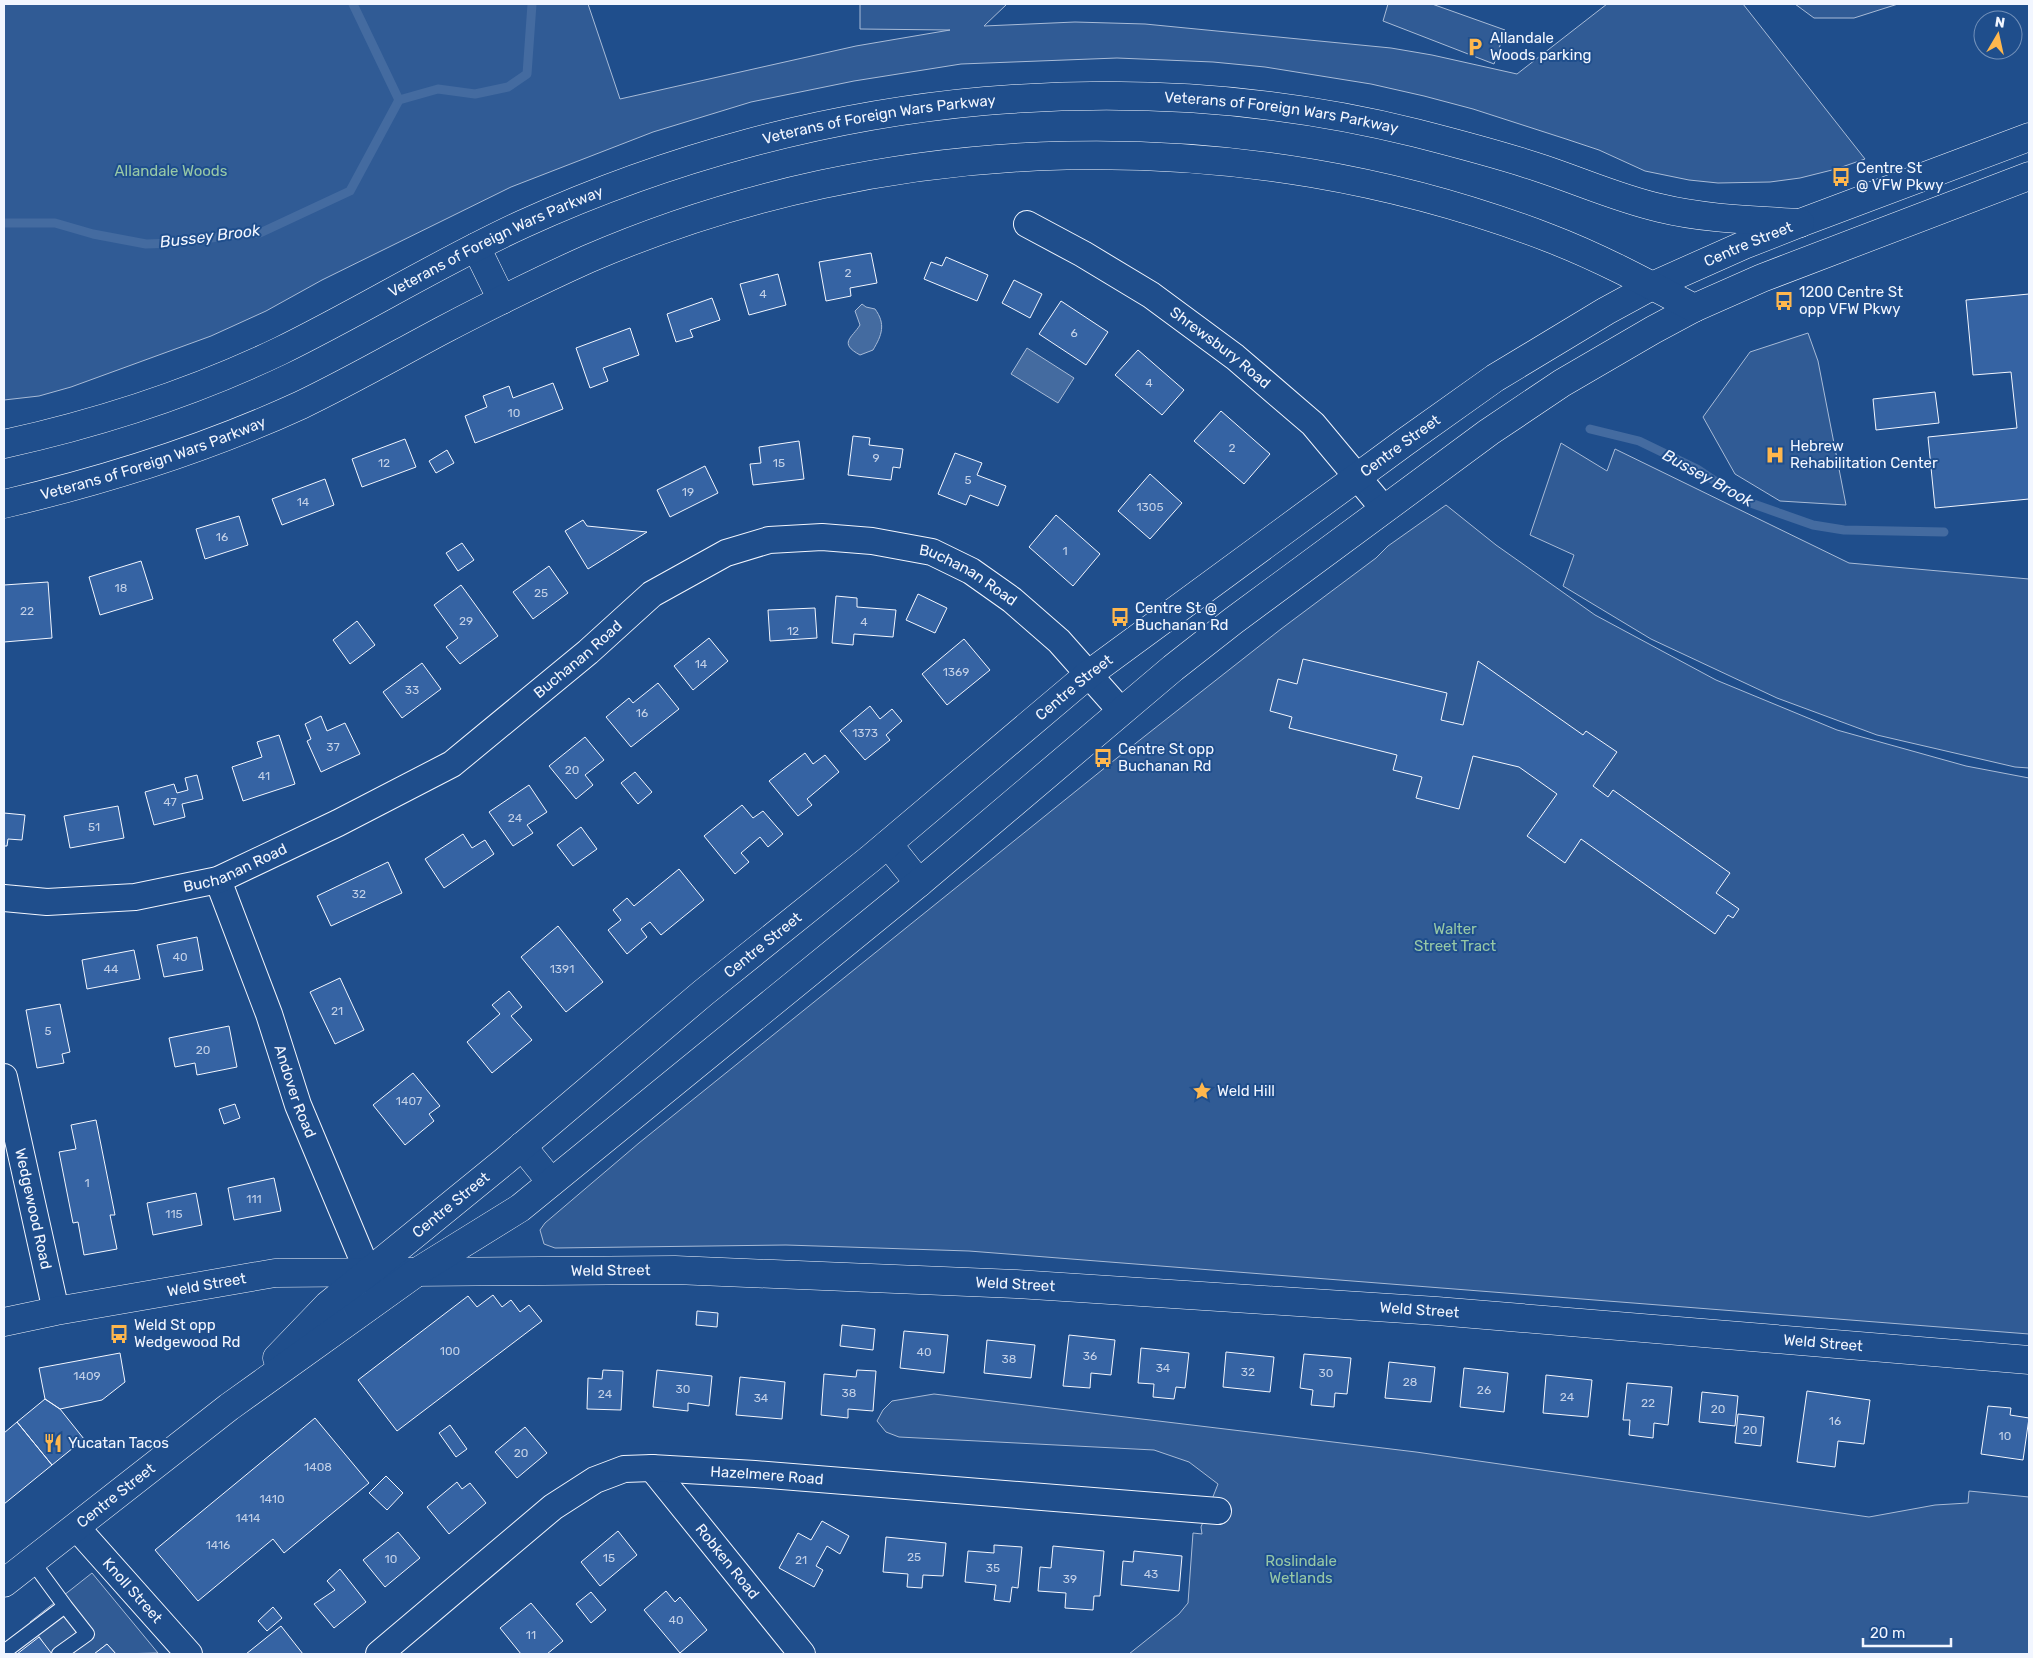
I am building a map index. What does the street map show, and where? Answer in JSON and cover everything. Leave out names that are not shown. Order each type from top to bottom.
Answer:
[{"type":"main road","name":"Veterans of Foreign Wars Parkway","points":[[4,444],[80,426],[131,410],[231,373],[325,328],[476,246],[560,207],[619,184],[769,137],[839,122],[931,107],[984,101],[1095,96],[1151,96],[1257,105],[1360,121],[1412,132],[1491,153],[1657,207],[1714,216],[1800,223]]},
{"type":"main road","name":"Centre Street","points":[[229,1407],[328,1305],[522,1146],[703,993],[888,844],[1089,674],[1495,378],[1652,286],[1744,245],[2029,137]]},
{"type":"main road","name":"Veterans of Foreign Wars Parkway","points":[[4,504],[106,478],[160,461],[256,425],[304,404],[502,300],[634,240],[683,223],[785,194],[835,182],[937,165],[990,160],[1094,155],[1198,158],[1300,170],[1404,192],[1465,208],[1554,239],[1694,308]]},
{"type":"main road","name":"Centre Street","points":[[4,1583],[229,1407],[420,1270],[520,1208],[919,883],[1121,711],[1233,621],[1489,432],[1562,383],[1694,308],[1745,285],[2029,176]]},
{"type":"main road","points":[[476,246],[502,300]]},
{"type":"main road","points":[[888,844],[919,883]]},
{"type":"main road","points":[[522,1146],[551,1182]]},
{"type":"main road","name":"Weld Street","points":[[4,1322],[56,1311],[274,1273],[420,1270],[508,1272],[675,1270],[1026,1285],[1437,1310],[2029,1360]]},
{"type":"street","name":"Shrewsbury Road","points":[[1027,224],[1083,254],[1151,295],[1235,357],[1313,424],[1384,509]]},
{"type":"street","name":"Buchanan Road","points":[[4,898],[47,902],[135,897],[218,880],[338,823],[452,764],[588,652],[652,594],[726,553],[769,540],[822,537],[872,541],[932,552],[971,571],[1012,600],[1059,641],[1121,711]]},
{"type":"street","name":"Andover Road","points":[[218,880],[269,1014],[298,1105],[368,1272],[384,1296]]},
{"type":"street","name":"Wedgewood Road","points":[[4,1077],[56,1311]]},
{"type":"street","name":"Hazelmere Road","points":[[379,1654],[553,1507],[595,1480],[624,1469],[652,1468],[755,1474],[1218,1512]]},
{"type":"street","name":"Robken Road","points":[[652,1468],[802,1654]]},
{"type":"street","name":"Knoll Street","points":[[76,1527],[189,1654]]},
{"type":"lane","points":[[32,1561],[87,1634],[59,1654]]},
{"type":"lane","points":[[4,1652],[65,1606]]},
{"type":"shaded area","name":"Allandale Woods","points":[[4,4],[588,4],[620,99],[856,46],[950,30],[860,29],[860,4],[1007,4],[984,26],[1075,22],[1145,24],[1391,48],[1517,74],[1607,4],[1743,4],[1865,159],[1800,178],[1770,182],[1718,183],[1689,180],[1645,171],[1599,150],[1473,109],[1371,84],[1265,67],[1213,62],[1117,58],[961,64],[854,81],[751,102],[653,132],[511,187],[322,280],[266,311],[211,336],[71,387],[39,396],[4,400]]},
{"type":"shaded area","name":"Allandale Woods parking","points":[[1388,4],[1432,4],[1505,30],[1494,64],[1383,21]]},
{"type":"shaded area","points":[[1795,4],[1898,4],[1854,18],[1814,18]]},
{"type":"shaded area","points":[[862,304],[875,309],[882,325],[879,339],[873,350],[860,355],[853,351],[848,344],[860,325],[855,311]]},
{"type":"shaded area","points":[[1808,333],[1818,361],[1846,505],[1780,501],[1735,474],[1703,417],[1750,352]]},
{"type":"shaded area","points":[[1027,348],[1074,378],[1058,403],[1011,374]]},
{"type":"shaded area","points":[[1561,443],[1607,471],[1615,449],[1849,563],[2029,579],[2029,768],[2015,767],[1877,735],[1777,698],[1651,639],[1563,586],[1574,555],[1530,535]]},
{"type":"shaded area","name":"Walter Street Tract","points":[[1446,505],[1496,545],[1595,615],[1716,680],[1837,730],[1966,766],[2029,778],[2029,1334],[969,1251],[786,1245],[555,1248],[544,1244],[540,1230],[545,1223],[639,1143],[1117,758],[1281,629],[1376,558],[1388,546]]},
{"type":"shaded area","name":"Roslindale Wetlands","points":[[934,1394],[1416,1452],[1869,1517],[1935,1505],[1968,1503],[1969,1491],[2029,1497],[2029,1654],[1129,1654],[1179,1614],[1188,1603],[1193,1533],[1202,1534],[1201,1527],[1218,1484],[1189,1462],[1154,1450],[899,1437],[886,1432],[877,1421],[883,1410],[892,1401]]},
{"type":"shaded area","points":[[92,1573],[158,1653],[116,1654],[107,1644],[94,1654],[50,1654],[30,1622]]},
{"type":"building","points":[[871,253],[877,283],[850,288],[851,296],[826,301],[819,262]]},
{"type":"building","points":[[946,257],[988,275],[977,301],[924,279],[931,262],[942,266]]},
{"type":"building","points":[[778,274],[786,305],[749,315],[740,284]]},
{"type":"building","points":[[1014,280],[1042,294],[1030,318],[1002,303]]},
{"type":"building","points":[[2029,294],[2029,499],[1935,508],[1928,437],[2017,428],[2011,372],[1973,375],[1966,300]]},
{"type":"building","points":[[712,298],[720,320],[690,330],[693,337],[676,342],[667,314]]},
{"type":"building","points":[[1061,301],[1108,332],[1086,365],[1039,334]]},
{"type":"building","points":[[630,328],[639,355],[603,368],[608,381],[590,388],[576,348]]},
{"type":"building","points":[[1138,350],[1184,390],[1162,415],[1115,375]]},
{"type":"building","points":[[553,383],[563,409],[475,443],[465,416],[487,407],[483,396],[509,386],[513,398]]},
{"type":"building","points":[[1935,392],[1939,423],[1876,430],[1873,399]]},
{"type":"building","points":[[1221,411],[1270,454],[1244,484],[1194,441]]},
{"type":"building","points":[[853,436],[870,438],[869,445],[903,449],[900,468],[893,467],[891,480],[848,475]]},
{"type":"building","points":[[405,439],[416,467],[362,487],[352,459]]},
{"type":"building","points":[[799,441],[804,479],[753,485],[750,464],[761,463],[759,447]]},
{"type":"building","points":[[447,450],[454,463],[436,473],[429,461]]},
{"type":"building","points":[[955,453],[982,463],[977,475],[1006,486],[998,506],[970,495],[966,505],[938,494]]},
{"type":"building","points":[[705,466],[718,493],[670,517],[657,490]]},
{"type":"building","points":[[1150,474],[1182,503],[1150,539],[1118,511]]},
{"type":"building","points":[[325,479],[334,505],[282,525],[272,499]]},
{"type":"building","points":[[1056,515],[1100,554],[1073,586],[1029,547]]},
{"type":"building","points":[[239,516],[248,545],[205,559],[196,529]]},
{"type":"building","points":[[583,520],[587,526],[647,532],[588,569],[565,531]]},
{"type":"building","points":[[462,543],[474,560],[458,571],[446,553]]},
{"type":"building","points":[[141,561],[153,599],[100,615],[89,577]]},
{"type":"building","points":[[549,566],[568,593],[533,619],[513,592]]},
{"type":"building","points":[[48,582],[52,638],[4,642],[4,585]]},
{"type":"building","points":[[461,585],[498,636],[460,664],[446,647],[458,638],[434,605]]},
{"type":"building","points":[[918,594],[947,608],[935,633],[906,620]]},
{"type":"building","points":[[836,596],[857,598],[857,607],[896,610],[893,637],[854,634],[853,645],[832,643]]},
{"type":"building","points":[[815,608],[817,638],[770,641],[768,610]]},
{"type":"building","points":[[357,621],[375,645],[350,664],[333,640]]},
{"type":"building","points":[[709,638],[728,661],[693,690],[674,666]]},
{"type":"building","points":[[964,639],[990,670],[947,705],[922,674]]},
{"type":"building","points":[[1303,659],[1447,693],[1441,720],[1463,725],[1478,661],[1583,735],[1586,731],[1617,752],[1593,786],[1608,797],[1613,790],[1730,873],[1716,893],[1739,909],[1733,918],[1728,915],[1715,934],[1581,839],[1565,863],[1527,836],[1557,794],[1519,767],[1473,756],[1459,809],[1416,798],[1422,777],[1393,770],[1397,755],[1289,728],[1292,717],[1270,711],[1278,679],[1297,684]]},
{"type":"building","points":[[422,663],[441,689],[402,718],[383,692]]},
{"type":"building","points":[[658,683],[679,709],[631,747],[606,717],[629,698],[633,703]]},
{"type":"building","points":[[870,706],[880,719],[892,709],[902,721],[886,735],[890,740],[865,760],[840,731]]},
{"type":"building","points":[[321,716],[327,731],[345,723],[360,754],[321,772],[307,741],[311,739],[305,724]]},
{"type":"building","points":[[279,735],[295,784],[243,801],[232,767],[262,757],[257,742]]},
{"type":"building","points":[[585,737],[604,760],[585,775],[593,785],[576,799],[549,766]]},
{"type":"building","points":[[805,753],[813,764],[825,755],[839,772],[807,799],[812,805],[798,816],[769,781]]},
{"type":"building","points":[[635,772],[652,792],[638,804],[621,783]]},
{"type":"building","points":[[197,775],[203,799],[182,804],[185,817],[154,825],[145,792],[174,784],[177,793],[188,790],[185,778]]},
{"type":"building","points":[[529,785],[547,812],[527,825],[533,833],[513,846],[489,812]]},
{"type":"building","points":[[742,805],[753,818],[763,811],[783,834],[768,847],[760,837],[741,853],[749,862],[735,874],[704,836]]},
{"type":"building","points":[[118,806],[124,838],[70,848],[64,816]]},
{"type":"building","points":[[4,813],[25,815],[22,840],[8,839],[7,846],[4,846]]},
{"type":"building","points":[[581,827],[597,849],[573,866],[557,845]]},
{"type":"building","points":[[463,834],[472,848],[485,840],[494,854],[444,888],[425,859]]},
{"type":"building","points":[[388,862],[402,893],[331,926],[317,896]]},
{"type":"building","points":[[679,869],[704,900],[661,935],[650,922],[641,929],[647,937],[627,954],[608,930],[621,920],[613,910],[627,898],[634,906]]},
{"type":"building","points":[[558,926],[603,982],[566,1012],[521,957]]},
{"type":"building","points":[[197,937],[203,970],[164,977],[157,945]]},
{"type":"building","points":[[134,950],[140,979],[87,989],[82,960]]},
{"type":"building","points":[[340,978],[364,1030],[335,1044],[310,992]]},
{"type":"building","points":[[509,991],[522,1007],[511,1016],[532,1040],[492,1073],[467,1042],[500,1014],[492,1005]]},
{"type":"building","points":[[60,1004],[70,1052],[62,1054],[64,1063],[37,1068],[26,1010]]},
{"type":"building","points":[[229,1026],[237,1067],[197,1075],[195,1063],[175,1067],[169,1038]]},
{"type":"building","points":[[413,1073],[440,1106],[429,1114],[434,1121],[405,1145],[373,1105]]},
{"type":"building","points":[[235,1104],[240,1118],[224,1124],[219,1109]]},
{"type":"building","points":[[96,1120],[115,1215],[110,1215],[117,1249],[84,1255],[78,1222],[73,1223],[59,1152],[76,1149],[71,1125]]},
{"type":"building","points":[[274,1178],[281,1211],[234,1220],[228,1188]]},
{"type":"building","points":[[196,1193],[202,1225],[153,1235],[147,1203]]},
{"type":"building","points":[[493,1295],[502,1307],[511,1300],[520,1312],[529,1305],[542,1321],[397,1431],[358,1380],[468,1296],[477,1307]]},
{"type":"building","points":[[697,1311],[718,1313],[717,1327],[696,1325]]},
{"type":"building","points":[[842,1325],[875,1329],[873,1350],[840,1346]]},
{"type":"building","points":[[904,1331],[948,1335],[944,1373],[900,1368]]},
{"type":"building","points":[[1069,1335],[1115,1340],[1111,1375],[1091,1373],[1090,1388],[1063,1386]]},
{"type":"building","points":[[987,1340],[1035,1345],[1031,1378],[984,1373]]},
{"type":"building","points":[[1141,1348],[1189,1353],[1185,1388],[1176,1387],[1174,1399],[1153,1397],[1154,1384],[1138,1383]]},
{"type":"building","points":[[1226,1352],[1274,1357],[1270,1392],[1223,1387]]},
{"type":"building","points":[[120,1353],[125,1382],[102,1400],[60,1409],[45,1399],[39,1368]]},
{"type":"building","points":[[1304,1354],[1351,1358],[1347,1394],[1335,1393],[1334,1407],[1311,1405],[1313,1390],[1300,1388]]},
{"type":"building","points":[[1389,1362],[1435,1367],[1431,1402],[1385,1398]]},
{"type":"building","points":[[1464,1368],[1508,1373],[1504,1412],[1460,1407]]},
{"type":"building","points":[[603,1370],[623,1371],[621,1410],[587,1409],[588,1378],[602,1379]]},
{"type":"building","points":[[657,1370],[712,1376],[709,1406],[688,1403],[688,1411],[653,1407]]},
{"type":"building","points":[[857,1370],[876,1371],[873,1411],[848,1409],[848,1418],[821,1415],[824,1374],[856,1377]]},
{"type":"building","points":[[1546,1375],[1592,1380],[1588,1417],[1543,1413]]},
{"type":"building","points":[[740,1377],[785,1382],[782,1419],[736,1415]]},
{"type":"building","points":[[1627,1383],[1672,1387],[1668,1425],[1654,1423],[1653,1438],[1629,1435],[1630,1420],[1623,1420]]},
{"type":"building","points":[[1807,1391],[1870,1400],[1864,1444],[1838,1441],[1835,1467],[1797,1462]]},
{"type":"building","points":[[1702,1392],[1738,1396],[1735,1426],[1699,1422]]},
{"type":"building","points":[[45,1399],[60,1409],[84,1439],[52,1465],[17,1422]]},
{"type":"building","points":[[1988,1406],[2011,1408],[2010,1415],[2029,1418],[2023,1460],[1981,1454]]},
{"type":"building","points":[[1738,1414],[1764,1417],[1761,1446],[1735,1443]]},
{"type":"building","points":[[315,1418],[369,1483],[284,1553],[273,1539],[198,1601],[155,1550]]},
{"type":"building","points":[[17,1422],[52,1465],[4,1504],[4,1433]]},
{"type":"building","points":[[450,1425],[467,1449],[456,1457],[439,1433]]},
{"type":"building","points":[[525,1427],[547,1453],[517,1478],[495,1452]]},
{"type":"building","points":[[386,1476],[403,1493],[387,1510],[369,1493]]},
{"type":"building","points":[[457,1482],[462,1489],[470,1483],[486,1503],[449,1534],[427,1507]]},
{"type":"building","points":[[822,1521],[849,1536],[840,1554],[827,1546],[816,1566],[823,1570],[814,1587],[779,1568],[798,1533],[811,1540]]},
{"type":"building","points":[[618,1531],[637,1555],[600,1586],[581,1562]]},
{"type":"building","points":[[398,1532],[420,1558],[385,1587],[363,1560]]},
{"type":"building","points":[[886,1537],[946,1543],[943,1576],[923,1575],[922,1588],[907,1587],[908,1574],[883,1572]]},
{"type":"building","points":[[994,1545],[1022,1547],[1018,1588],[1012,1587],[1010,1602],[994,1600],[996,1585],[965,1582],[968,1551],[994,1553]]},
{"type":"building","points":[[1053,1546],[1104,1551],[1100,1596],[1094,1596],[1093,1610],[1065,1608],[1066,1593],[1038,1591],[1040,1567],[1051,1568]]},
{"type":"building","points":[[1134,1551],[1182,1556],[1179,1591],[1121,1585],[1123,1561],[1133,1562]]},
{"type":"building","points":[[340,1569],[366,1602],[334,1628],[314,1604],[335,1590],[327,1581]]},
{"type":"building","points":[[666,1591],[675,1602],[680,1597],[707,1630],[680,1653],[644,1610]]},
{"type":"building","points":[[591,1592],[606,1610],[591,1623],[576,1604]]},
{"type":"building","points":[[531,1603],[563,1641],[547,1654],[521,1654],[500,1628]]},
{"type":"building","points":[[273,1607],[282,1618],[267,1631],[258,1621]]},
{"type":"building","points":[[281,1626],[303,1654],[246,1654]]},
{"type":"building","points":[[39,1637],[52,1654],[17,1654]]},
{"type":"building","points":[[107,1644],[116,1654],[94,1654]]},
{"type":"waterway","name":"Bussey Brook","points":[[353,4],[399,100]]},
{"type":"waterway","points":[[399,100],[438,89],[475,94],[508,87],[527,74],[532,4]]},
{"type":"waterway","name":"Bussey Brook","points":[[4,223],[55,223],[93,234],[146,244],[174,243],[260,233],[350,191],[399,100]]},
{"type":"waterway","name":"Bussey Brook","points":[[1590,429],[1639,441],[1697,469],[1745,501],[1813,525],[1844,530],[1944,532]]},
{"type":"place","name":"Allandale Woods parking","points":[[1475,47]]},
{"type":"place","name":"Centre St @ VFW Pkwy","points":[[1841,177]]},
{"type":"place","name":"1200 Centre St opp VFW Pkwy","points":[[1784,301]]},
{"type":"place","name":"Hebrew Rehabilitation Center","points":[[1775,455]]},
{"type":"place","name":"Centre St @ Buchanan Rd","points":[[1120,617]]},
{"type":"place","name":"Centre St opp Buchanan Rd","points":[[1103,758]]},
{"type":"place","name":"Weld Hill","points":[[1202,1091]]},
{"type":"place","name":"Weld St opp Wedgewood Rd","points":[[119,1334]]},
{"type":"place","name":"Yucatan Tacos","points":[[53,1443]]}]
